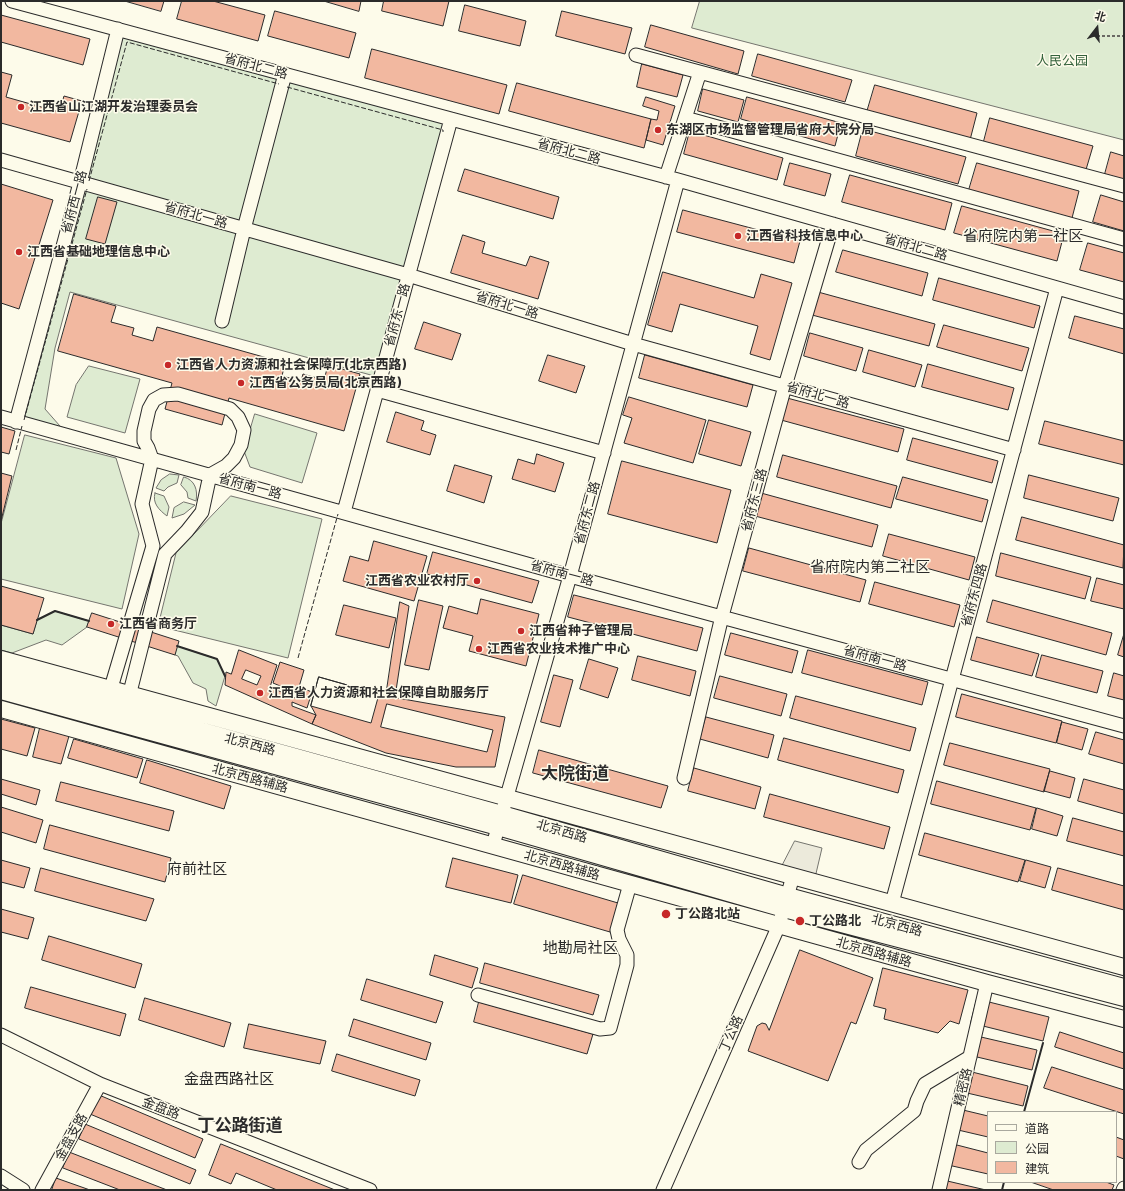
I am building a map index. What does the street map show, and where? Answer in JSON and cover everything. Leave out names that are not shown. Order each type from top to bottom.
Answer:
[{"type":"main road","points":[[1,659],[1124,967]]},
{"type":"main road","name":"北京西路","points":[[1,675],[106,704],[500,821],[1124,998]]},
{"type":"main road","name":"北京西路","points":[[1,690],[500,821]]},
{"type":"main road","name":"北京西路辅路","points":[[1,709],[987,983],[1124,1019]]},
{"type":"main road","name":"北京西路","points":[[786,903],[1124,987]]},
{"type":"street","name":"省府北二路","points":[[12,1],[672,179],[1124,307]]},
{"type":"street","name":"省府西一路","points":[[16,422],[80,182],[118,29]]},
{"type":"street","points":[[636,55],[1124,186]]},
{"type":"street","points":[[222,321],[244,228],[286,74]]},
{"type":"street","name":"省府东二路","points":[[493,845],[604,454],[633,344],[685,118],[698,78]]},
{"type":"street","points":[[685,118],[1124,238]]},
{"type":"street","name":"省府东一路","points":[[344,512],[451,119]]},
{"type":"street","name":"省府北一路","points":[[1,160],[408,275],[633,344],[1014,450]]},
{"type":"street","name":"省府东三路","points":[[684,778],[722,616],[784,386],[833,224]]},
{"type":"street","name":"省府东四路","points":[[892,903],[1057,288]]},
{"type":"street","points":[[377,390],[604,454]]},
{"type":"street","points":[[106,704],[153,546],[142,504],[152,459],[144,441],[144,431],[149,409],[154,400],[163,395],[178,394],[230,409],[238,417],[244,430],[241,445],[234,458],[226,466],[210,475],[202,512],[187,531],[164,554],[126,710]]},
{"type":"street","name":"省府南一路","points":[[1,417],[570,576],[1124,726]]},
{"type":"street","name":"丁公路","points":[[662,1190],[779,925],[793,876]]},
{"type":"street","points":[[478,995],[600,1029],[610,1028],[627,965],[627,955],[619,939],[617,930],[630,884]]},
{"type":"street","name":"精密路","points":[[939,1190],[987,983]]},
{"type":"street","name":"金盘路","points":[[1,1035],[100,1084],[370,1190]]},
{"type":"street","points":[[859,1162],[866,1150],[914,1112],[917,1101],[925,1084],[970,1057]]},
{"type":"street","name":"金盘支路","points":[[42,1190],[100,1084]]},
{"type":"street","points":[[1,1176],[23,1190]]},
{"type":"path","points":[[1092,36],[1124,36]]},
{"type":"green space","name":"人民公园","points":[[700,1],[1124,1],[1124,140],[692,28]]},
{"type":"green space","points":[[123,37],[447,122],[378,377],[70,292],[55,348],[45,409],[67,434],[20,420]]},
{"type":"green space","points":[[89,366],[140,379],[125,433],[67,417],[76,385]]},
{"type":"green space","points":[[255,414],[317,433],[302,483],[250,467],[244,451]]},
{"type":"green space","points":[[25,435],[116,458],[139,534],[122,609],[1,579],[1,524]]},
{"type":"green space","points":[[170,474],[179,475],[177,483],[168,487],[164,491],[156,488],[161,480]]},
{"type":"green space","points":[[184,477],[191,480],[195,486],[197,493],[196,501],[188,498],[187,492],[181,485]]},
{"type":"green space","points":[[155,493],[164,496],[169,507],[167,516],[155,503]]},
{"type":"green space","points":[[231,496],[322,519],[288,658],[158,626],[176,553]]},
{"type":"green space","points":[[184,502],[195,505],[184,514],[172,518],[174,508]]},
{"type":"green space","points":[[55,611],[89,621],[87,627],[62,645],[46,640],[12,653],[1,650],[1,625],[33,634],[37,620]]},
{"type":"green space","points":[[177,646],[217,659],[225,676],[216,706],[208,701],[206,689],[193,683],[178,656],[175,655]]},
{"type":"shaded area","points":[[795,841],[822,848],[814,882],[779,872]]},
{"type":"building","points":[[125,1],[164,1],[161,11]]},
{"type":"building","points":[[182,1],[213,1],[265,15],[258,41],[177,19]]},
{"type":"building","points":[[324,1],[361,1],[359,11]]},
{"type":"building","points":[[384,1],[449,1],[443,26],[382,11]]},
{"type":"building","points":[[465,5],[526,21],[520,46],[459,31]]},
{"type":"building","points":[[275,11],[356,33],[349,58],[268,36]]},
{"type":"building","points":[[562,11],[632,28],[625,54],[556,36]]},
{"type":"building","points":[[1,15],[90,39],[83,65],[1,42]]},
{"type":"building","points":[[651,25],[744,51],[738,74],[645,47]]},
{"type":"building","points":[[372,49],[507,85],[499,114],[365,78]]},
{"type":"building","points":[[758,54],[852,80],[845,102],[752,76]]},
{"type":"building","points":[[642,64],[683,75],[677,97],[637,87]]},
{"type":"building","name":"江西省山江湖开发治理委员会","points":[[1,72],[12,75],[6,97],[59,112],[64,96],[82,101],[70,142],[1,123]]},
{"type":"building","points":[[517,83],[651,119],[644,148],[509,111]]},
{"type":"building","points":[[875,85],[977,113],[970,140],[867,112]]},
{"type":"building","points":[[703,89],[744,100],[738,122],[698,111]]},
{"type":"building","name":"东湖区市场监督管理局省府大院分局","points":[[646,97],[675,106],[663,145],[646,140],[651,119],[657,120],[659,111],[643,106]]},
{"type":"building","points":[[747,97],[841,123],[835,146],[741,119]]},
{"type":"building","points":[[990,118],[1093,146],[1085,173],[983,145]]},
{"type":"building","points":[[863,129],[966,157],[958,184],[856,156]]},
{"type":"building","points":[[690,131],[783,158],[777,180],[684,154]]},
{"type":"building","points":[[1111,152],[1124,156],[1124,180],[1105,174]]},
{"type":"building","points":[[790,163],[831,174],[825,196],[784,185]]},
{"type":"building","points":[[977,163],[1079,191],[1072,218],[969,190]]},
{"type":"building","points":[[465,169],[559,197],[553,219],[458,191]]},
{"type":"building","points":[[850,175],[952,203],[945,230],[842,202]]},
{"type":"building","name":"江西省基础地理信息中心","points":[[1,184],[53,200],[19,309],[1,303]]},
{"type":"building","points":[[1101,195],[1124,202],[1124,231],[1093,222]]},
{"type":"building","points":[[98,197],[117,202],[105,244],[86,239]]},
{"type":"building","points":[[962,206],[1064,234],[1057,261],[954,233]]},
{"type":"building","name":"江西省科技信息中心","points":[[683,210],[800,241],[794,263],[677,232]]},
{"type":"building","points":[[463,235],[485,242],[482,253],[526,266],[530,256],[549,262],[538,299],[451,273]]},
{"type":"building","points":[[1088,243],[1124,253],[1124,282],[1080,270]]},
{"type":"building","points":[[843,250],[928,273],[922,296],[836,272]]},
{"type":"building","points":[[663,272],[754,298],[761,274],[792,283],[770,360],[750,354],[758,326],[680,304],[672,332],[648,325]]},
{"type":"building","points":[[939,278],[1040,306],[1034,328],[933,300]]},
{"type":"building","points":[[818,292],[935,324],[929,346],[812,315]]},
{"type":"building","points":[[74,294],[116,306],[111,322],[134,328],[132,335],[153,341],[157,327],[285,363],[282,376],[301,381],[303,374],[324,380],[328,365],[360,374],[344,431],[229,398],[222,425],[165,409],[172,383],[58,351]]},
{"type":"building","points":[[1075,316],[1124,329],[1124,354],[1069,338]]},
{"type":"building","points":[[424,322],[461,334],[452,360],[415,349]]},
{"type":"building","points":[[944,325],[1029,348],[1022,371],[937,347]]},
{"type":"building","points":[[810,333],[863,348],[856,371],[804,356]]},
{"type":"building","points":[[869,350],[922,365],[915,387],[863,372]]},
{"type":"building","points":[[548,355],[585,366],[576,393],[539,381]]},
{"type":"building","points":[[645,355],[753,385],[747,407],[639,378]]},
{"type":"building","points":[[928,364],[1014,388],[1008,410],[922,387]]},
{"type":"building","points":[[629,397],[706,420],[693,463],[624,443],[632,418],[623,415]]},
{"type":"building","points":[[787,398],[904,429],[898,452],[781,420]]},
{"type":"building","points":[[396,412],[424,421],[421,430],[436,435],[430,455],[387,442]]},
{"type":"building","points":[[709,420],[751,432],[741,466],[699,454]]},
{"type":"building","points":[[1045,421],[1124,441],[1124,465],[1039,444]]},
{"type":"building","points":[[1,427],[15,431],[9,454],[1,452]]},
{"type":"building","points":[[913,438],[998,461],[992,483],[907,460]]},
{"type":"building","points":[[537,454],[564,463],[555,492],[512,479],[518,459],[534,464]]},
{"type":"building","points":[[783,455],[897,486],[891,508],[777,477]]},
{"type":"building","points":[[622,461],[731,490],[717,543],[608,514]]},
{"type":"building","points":[[455,465],[492,476],[484,503],[447,491]]},
{"type":"building","points":[[1,473],[12,476],[1,521]]},
{"type":"building","points":[[1029,475],[1119,498],[1113,521],[1024,498]]},
{"type":"building","points":[[903,477],[988,500],[982,522],[896,499]]},
{"type":"building","points":[[761,493],[878,525],[872,547],[755,516]]},
{"type":"building","points":[[1022,517],[1124,545],[1123,568],[1016,540]]},
{"type":"building","points":[[889,534],[975,557],[969,580],[883,556]]},
{"type":"building","points":[[374,541],[427,556],[414,601],[343,581],[350,556],[368,561]]},
{"type":"building","points":[[749,548],[866,580],[860,602],[743,571]]},
{"type":"building","points":[[433,552],[539,581],[532,603],[427,574]]},
{"type":"building","points":[[1001,553],[1091,577],[1085,599],[996,576]]},
{"type":"building","points":[[1097,578],[1124,585],[1124,609],[1091,601]]},
{"type":"building","points":[[875,582],[960,605],[954,627],[869,604]]},
{"type":"building","points":[[1,586],[44,598],[33,634],[1,625]]},
{"type":"building","points":[[574,595],[703,628],[697,651],[568,617]]},
{"type":"building","points":[[481,599],[539,614],[526,666],[469,651],[473,636],[443,628],[449,606],[477,614]]},
{"type":"building","points":[[419,600],[443,606],[429,670],[405,665]]},
{"type":"building","points":[[993,600],[1112,633],[1106,655],[987,622]]},
{"type":"building","points":[[400,602],[409,606],[395,697],[386,696]]},
{"type":"building","points":[[344,605],[396,618],[389,648],[336,635]]},
{"type":"building","points":[[92,613],[179,641],[175,655],[87,627]]},
{"type":"building","points":[[731,633],[798,651],[792,673],[725,655]]},
{"type":"building","points":[[1124,634],[1124,657],[1118,655]]},
{"type":"building","points":[[977,637],[1039,654],[1032,676],[971,660]]},
{"type":"building","points":[[239,650],[277,665],[270,687],[295,698],[297,693],[273,683],[280,662],[304,670],[299,687],[312,692],[307,708],[292,702],[292,706],[316,715],[312,724],[225,685],[226,672],[231,674]],"holes":[[[246,670],[261,676],[257,685],[242,679]]]},
{"type":"building","points":[[808,650],[928,682],[922,705],[802,673]]},
{"type":"building","points":[[1042,655],[1103,671],[1097,693],[1036,677]]},
{"type":"building","points":[[638,656],[696,671],[690,696],[632,680]]},
{"type":"building","points":[[589,659],[618,668],[608,698],[580,689]]},
{"type":"building","points":[[1114,673],[1124,676],[1124,700],[1108,696]]},
{"type":"building","points":[[554,675],[573,680],[560,727],[541,722]]},
{"type":"building","points":[[720,676],[787,694],[781,716],[714,698]]},
{"type":"building","points":[[319,677],[379,694],[371,723],[311,706]]},
{"type":"building","points":[[319,677],[386,696],[505,717],[495,767],[456,767],[386,753],[312,724],[316,715],[311,706]]},
{"type":"building","points":[[962,694],[1062,721],[1056,743],[956,717]]},
{"type":"building","points":[[796,696],[916,728],[910,751],[790,718]]},
{"type":"building","points":[[387,704],[493,730],[487,752],[381,727]]},
{"type":"building","points":[[706,717],[774,735],[768,758],[700,739]]},
{"type":"building","points":[[1,719],[35,728],[27,756],[1,749]]},
{"type":"building","points":[[1062,722],[1088,729],[1082,750],[1057,743]]},
{"type":"building","points":[[40,728],[69,736],[61,764],[33,757]]},
{"type":"building","points":[[1096,732],[1124,740],[1124,764],[1089,754]]},
{"type":"building","points":[[784,738],[904,770],[898,793],[778,760]]},
{"type":"building","points":[[74,739],[143,759],[137,778],[68,758]]},
{"type":"building","points":[[950,743],[1050,769],[1044,792],[944,765]]},
{"type":"building","points":[[539,750],[668,786],[661,808],[533,773]]},
{"type":"building","points":[[147,760],[231,786],[224,809],[140,783]]},
{"type":"building","points":[[694,768],[761,787],[755,809],[688,791]]},
{"type":"building","points":[[1050,771],[1075,778],[1070,798],[1044,791]]},
{"type":"building","points":[[1,779],[40,790],[36,805],[1,794]]},
{"type":"building","points":[[1084,779],[1124,790],[1124,814],[1078,801]]},
{"type":"building","points":[[937,781],[1036,808],[1030,830],[931,804]]},
{"type":"building","points":[[61,782],[174,811],[169,831],[56,801]]},
{"type":"building","points":[[770,794],[890,827],[884,849],[764,817]]},
{"type":"building","points":[[1,807],[43,820],[36,843],[1,832]]},
{"type":"building","points":[[1037,808],[1063,816],[1057,836],[1032,829]]},
{"type":"building","points":[[1073,818],[1124,832],[1124,856],[1067,841]]},
{"type":"building","points":[[50,825],[171,858],[165,882],[44,849]]},
{"type":"building","points":[[925,833],[1025,860],[1018,882],[919,855]]},
{"type":"building","points":[[453,858],[518,875],[511,903],[446,887]]},
{"type":"building","points":[[1,860],[30,868],[24,888],[1,882]]},
{"type":"building","points":[[1026,860],[1051,867],[1045,888],[1020,881]]},
{"type":"building","points":[[41,868],[154,899],[146,921],[35,891]]},
{"type":"building","points":[[1058,868],[1124,886],[1124,910],[1052,890]]},
{"type":"building","points":[[523,875],[618,903],[610,932],[514,904]]},
{"type":"building","points":[[1,909],[34,918],[28,939],[1,932]]},
{"type":"building","points":[[49,936],[142,964],[135,988],[42,960]]},
{"type":"building","points":[[800,950],[873,978],[856,1024],[851,1022],[828,1081],[748,1051],[757,1026],[762,1023],[766,1024],[769,1030]]},
{"type":"building","points":[[435,955],[478,968],[472,988],[430,975]]},
{"type":"building","points":[[485,963],[599,995],[593,1015],[480,983]]},
{"type":"building","points":[[883,968],[968,990],[959,1024],[950,1021],[938,1033],[884,1019],[886,1009],[874,1006]]},
{"type":"building","points":[[367,979],[443,1002],[436,1023],[361,1000]]},
{"type":"building","points":[[31,987],[126,1014],[120,1036],[25,1008]]},
{"type":"building","points":[[145,998],[231,1023],[224,1047],[139,1020]]},
{"type":"building","points":[[977,999],[1049,1017],[1043,1041],[971,1023]]},
{"type":"building","points":[[479,1002],[593,1034],[587,1054],[474,1022]]},
{"type":"building","points":[[354,1019],[431,1043],[426,1060],[349,1036]]},
{"type":"building","points":[[249,1024],[326,1041],[320,1064],[244,1048]]},
{"type":"building","points":[[1060,1032],[1124,1053],[1124,1069],[1055,1047]]},
{"type":"building","points":[[981,1037],[1037,1050],[1032,1070],[977,1057]]},
{"type":"building","points":[[337,1054],[420,1080],[415,1096],[332,1071]]},
{"type":"building","points":[[1052,1067],[1124,1090],[1124,1114],[1117,1111],[1044,1088]]},
{"type":"building","points":[[972,1072],[1028,1086],[1023,1106],[967,1093]]},
{"type":"building","points":[[99,1095],[203,1139],[195,1158],[90,1114]]},
{"type":"building","points":[[963,1110],[987,1116],[987,1137],[958,1130]]},
{"type":"building","points":[[85,1124],[196,1170],[190,1184],[79,1139]]},
{"type":"building","points":[[1117,1137],[1124,1140],[1124,1159],[1117,1156]]},
{"type":"building","points":[[221,1144],[335,1190],[277,1190],[236,1173],[231,1184],[209,1175]]},
{"type":"building","points":[[953,1144],[987,1153],[987,1174],[948,1165]]},
{"type":"building","points":[[69,1152],[167,1190],[120,1190],[63,1168]]},
{"type":"building","points":[[56,1178],[90,1190],[52,1190]]},
{"type":"building","points":[[943,1180],[986,1190],[941,1190]]},
{"type":"building","points":[[1034,1183],[1109,1183],[1114,1185],[1112,1190],[1054,1190]]},
{"type":"fence","points":[[89,181],[127,42],[279,84]]},
{"type":"fence","points":[[287,87],[443,130],[443,132]]},
{"type":"fence","points":[[24,420],[87,189]]},
{"type":"fence","points":[[16,450],[22,426]]},
{"type":"fence","points":[[298,658],[338,514]]},
{"type":"wall","points":[[37,620],[55,611],[89,621]]},
{"type":"wall","points":[[177,646],[217,659],[225,676]]},
{"type":"wall","points":[[1024,1111],[1043,1043]]},
{"type":"wall","points":[[1002,1190],[1004,1183]]},
{"type":"place","name":"江西省山江湖开发治理委员会","points":[[21,107]]},
{"type":"place","name":"东湖区市场监督管理局省府大院分局","points":[[658,130]]},
{"type":"place","name":"江西省科技信息中心","points":[[738,236]]},
{"type":"place","name":"江西省基础地理信息中心","points":[[19,252]]},
{"type":"place","name":"江西省人力资源和社会保障厅(北京西路)","points":[[168,365]]},
{"type":"place","name":"江西省公务员局(北京西路)","points":[[241,383]]},
{"type":"place","name":"江西省农业农村厅","points":[[477,581]]},
{"type":"place","name":"江西省商务厅","points":[[111,624]]},
{"type":"place","name":"江西省种子管理局","points":[[521,631]]},
{"type":"place","name":"江西省农业技术推广中心","points":[[479,649]]},
{"type":"place","name":"江西省人力资源和社会保障自助服务厅","points":[[260,693]]},
{"type":"place","name":"丁公路北站","points":[[666,914]]},
{"type":"place","name":"丁公路北","points":[[800,921]]},
{"type":"district","name":"省府院内第一社区","points":[[1023,236]]},
{"type":"district","name":"省府院内第二社区","points":[[870,567]]},
{"type":"district","name":"大院街道","points":[[575,773]]},
{"type":"district","name":"府前社区","points":[[197,869]]},
{"type":"district","name":"地勘局社区","points":[[580,948]]},
{"type":"district","name":"金盘西路社区","points":[[229,1079]]},
{"type":"district","name":"丁公路街道","points":[[240,1125]]}]
